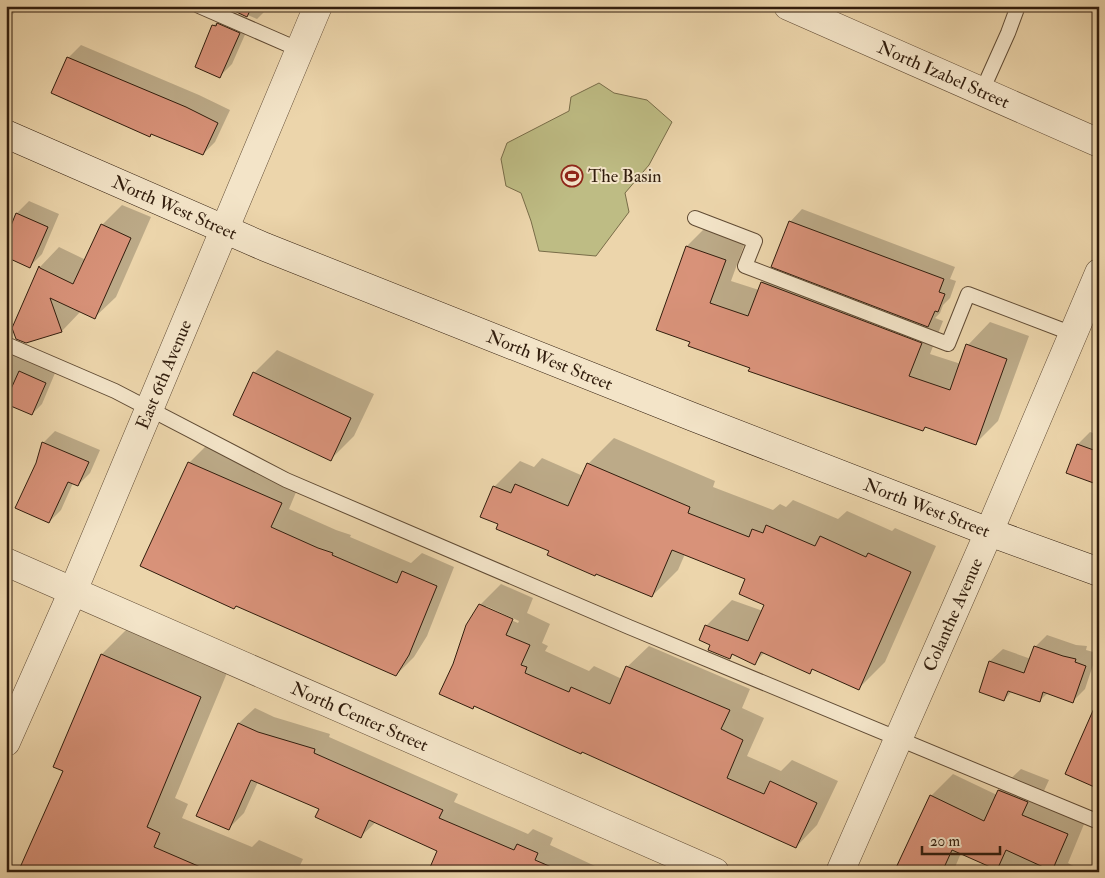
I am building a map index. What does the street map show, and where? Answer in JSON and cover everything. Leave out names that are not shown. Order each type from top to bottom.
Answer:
[{"type":"street","name":"East 6th Avenue","points":[[6,742],[73,591],[318,6]]},
{"type":"street","name":"North Izabel Street","points":[[788,6],[1099,143]]},
{"type":"street","name":"North West Street","points":[[6,134],[224,231],[611,385],[989,532],[1099,572]]},
{"type":"street","name":"Colanthe Avenue","points":[[840,872],[989,532],[1099,273]]},
{"type":"street","name":"North Center Street","points":[[6,562],[715,872]]},
{"type":"lane","points":[[199,6],[300,50]]},
{"type":"lane","points":[[982,91],[1018,6]]},
{"type":"lane","points":[[695,218],[755,241],[745,266],[948,344],[968,294],[1073,334]]},
{"type":"lane","points":[[6,344],[115,391],[148,410],[286,480],[629,628],[1099,822]]},
{"type":"shaded area","name":"The Basin","points":[[599,83],[614,93],[647,100],[672,122],[649,165],[625,193],[629,212],[596,256],[539,251],[521,193],[506,186],[501,159],[507,143],[569,111],[571,97]]},
{"type":"building","points":[[224,6],[252,6],[247,17]]},
{"type":"building","points":[[217,23],[240,33],[220,78],[195,67],[212,25],[216,26]]},
{"type":"building","points":[[67,57],[186,107],[218,123],[203,155],[151,134],[150,137],[51,93]]},
{"type":"building","points":[[16,213],[48,227],[30,268],[6,257],[6,238]]},
{"type":"building","points":[[789,221],[944,279],[939,292],[945,294],[938,312],[935,311],[928,327],[771,267]]},
{"type":"building","points":[[101,224],[131,238],[95,319],[50,298],[62,332],[26,343],[16,339],[12,328],[39,266],[73,284]]},
{"type":"building","points":[[686,246],[726,260],[710,303],[748,316],[761,282],[922,343],[909,376],[950,390],[966,344],[1007,359],[976,445],[925,427],[923,431],[748,371],[750,368],[688,346],[690,342],[656,330]]},
{"type":"building","points":[[19,371],[46,383],[32,415],[6,404]]},
{"type":"building","points":[[253,372],[351,418],[331,461],[233,415]]},
{"type":"building","points":[[42,442],[89,462],[78,486],[68,482],[49,523],[15,508],[36,463]]},
{"type":"building","points":[[1077,444],[1099,452],[1099,485],[1066,473]]},
{"type":"building","points":[[188,462],[282,503],[271,527],[397,583],[402,571],[437,586],[409,655],[396,676],[236,606],[234,609],[140,566]]},
{"type":"building","points":[[587,463],[690,507],[688,513],[749,537],[752,529],[763,533],[766,525],[815,546],[820,536],[866,557],[868,553],[911,572],[859,690],[812,669],[810,674],[761,652],[755,665],[732,654],[730,659],[708,650],[710,645],[699,640],[705,625],[748,641],[764,605],[739,594],[745,579],[672,550],[652,597],[596,574],[595,576],[547,555],[549,551],[496,529],[498,524],[480,517],[493,486],[511,493],[515,484],[568,506]]},
{"type":"building","points":[[479,604],[513,619],[506,635],[530,645],[521,665],[527,667],[525,673],[569,692],[571,687],[610,704],[626,666],[730,710],[721,729],[743,740],[727,778],[764,794],[770,781],[817,803],[796,848],[582,752],[581,754],[474,706],[473,709],[439,694],[453,664],[466,625]]},
{"type":"building","points":[[1034,646],[1076,659],[1075,662],[1086,666],[1073,703],[1043,692],[1040,702],[1008,691],[1004,701],[979,692],[989,661],[1024,673]]},
{"type":"building","points":[[101,654],[201,697],[147,827],[160,833],[154,847],[212,872],[18,872],[63,771],[53,767]]},
{"type":"building","points":[[1099,697],[1099,789],[1065,774]]},
{"type":"building","points":[[238,723],[258,732],[315,749],[314,753],[443,810],[439,818],[514,850],[517,844],[538,853],[535,860],[563,872],[428,872],[437,851],[369,820],[361,838],[315,817],[319,809],[251,780],[229,830],[196,816]]},
{"type":"building","points":[[998,790],[1028,802],[1022,815],[1068,834],[1052,871],[1006,850],[997,870],[952,850],[942,872],[894,872],[930,795],[984,821]]},
{"type":"place","name":"The Basin","points":[[572,176]]}]
